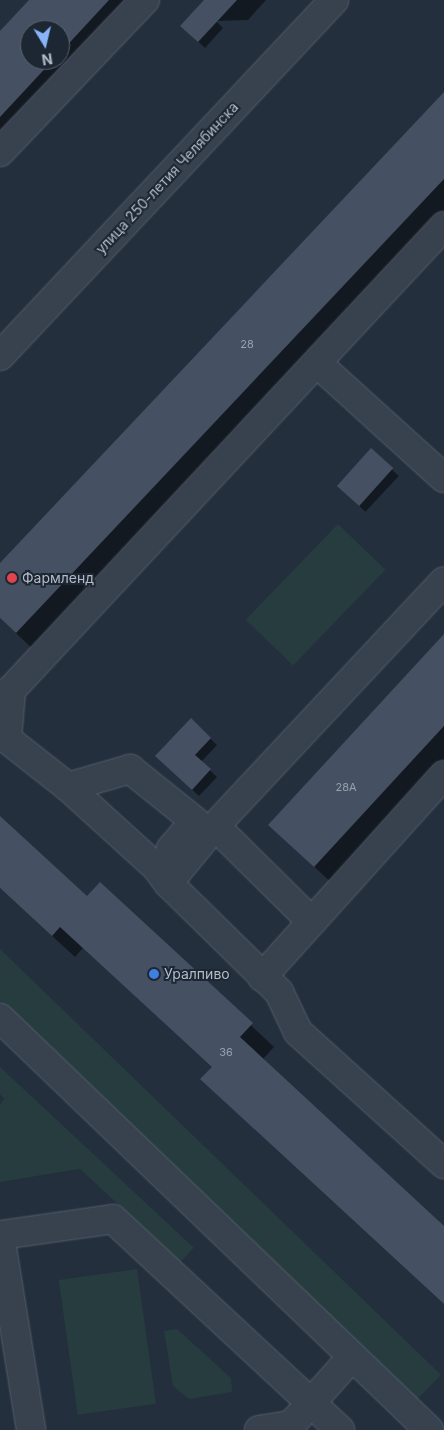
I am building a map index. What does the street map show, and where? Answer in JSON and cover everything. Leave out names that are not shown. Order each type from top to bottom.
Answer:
[{"type":"street","points":[[0,152],[145,0]]},
{"type":"street","name":"улица 250-летия Челябинска","points":[[0,356],[334,0]]},
{"type":"street","points":[[444,226],[317,363],[6,686],[7,739],[68,787],[162,876],[279,992],[298,1032],[444,1164]]},
{"type":"street","points":[[317,363],[444,478]]},
{"type":"street","points":[[162,876],[215,826],[444,581]]},
{"type":"street","points":[[68,787],[130,769],[195,821],[162,876]]},
{"type":"street","points":[[262,977],[444,775]]},
{"type":"street","points":[[215,826],[312,922]]},
{"type":"street","points":[[0,1018],[429,1430]]},
{"type":"street","points":[[31,1430],[1,1236],[113,1219],[340,1430]]},
{"type":"street","points":[[265,1430],[291,1425],[352,1357]]},
{"type":"green space","points":[[338,524],[385,570],[293,666],[246,620]]},
{"type":"green space","points":[[0,949],[441,1375],[415,1402],[0,1002]]},
{"type":"green space","points":[[0,1067],[194,1248],[180,1262],[0,1094]]},
{"type":"green space","points":[[6,1097],[84,1168],[0,1182],[0,1104]]},
{"type":"green space","points":[[137,1269],[156,1404],[78,1415],[59,1280]]},
{"type":"green space","points":[[177,1329],[231,1378],[232,1392],[189,1399],[173,1386],[164,1331]]},
{"type":"building","points":[[29,0],[109,0],[70,42],[70,20],[20,20],[20,70],[44,70],[0,117],[0,31]]},
{"type":"building","points":[[204,0],[237,0],[198,42],[180,26]]},
{"type":"building","points":[[444,92],[444,179],[16,633],[0,618],[0,563]]},
{"type":"building","points":[[371,448],[393,468],[359,506],[337,486]]},
{"type":"building","points":[[444,634],[444,726],[314,867],[268,825]]},
{"type":"building","points":[[191,718],[211,738],[195,755],[211,769],[192,790],[155,756]]},
{"type":"building","points":[[0,816],[87,896],[100,882],[253,1023],[240,1037],[444,1226],[444,1304],[200,1079],[212,1067],[60,927],[52,936],[0,888]]},
{"type":"place","name":"Фармленд","points":[[12,578]]},
{"type":"place","name":"Уралпиво","points":[[154,974]]}]
